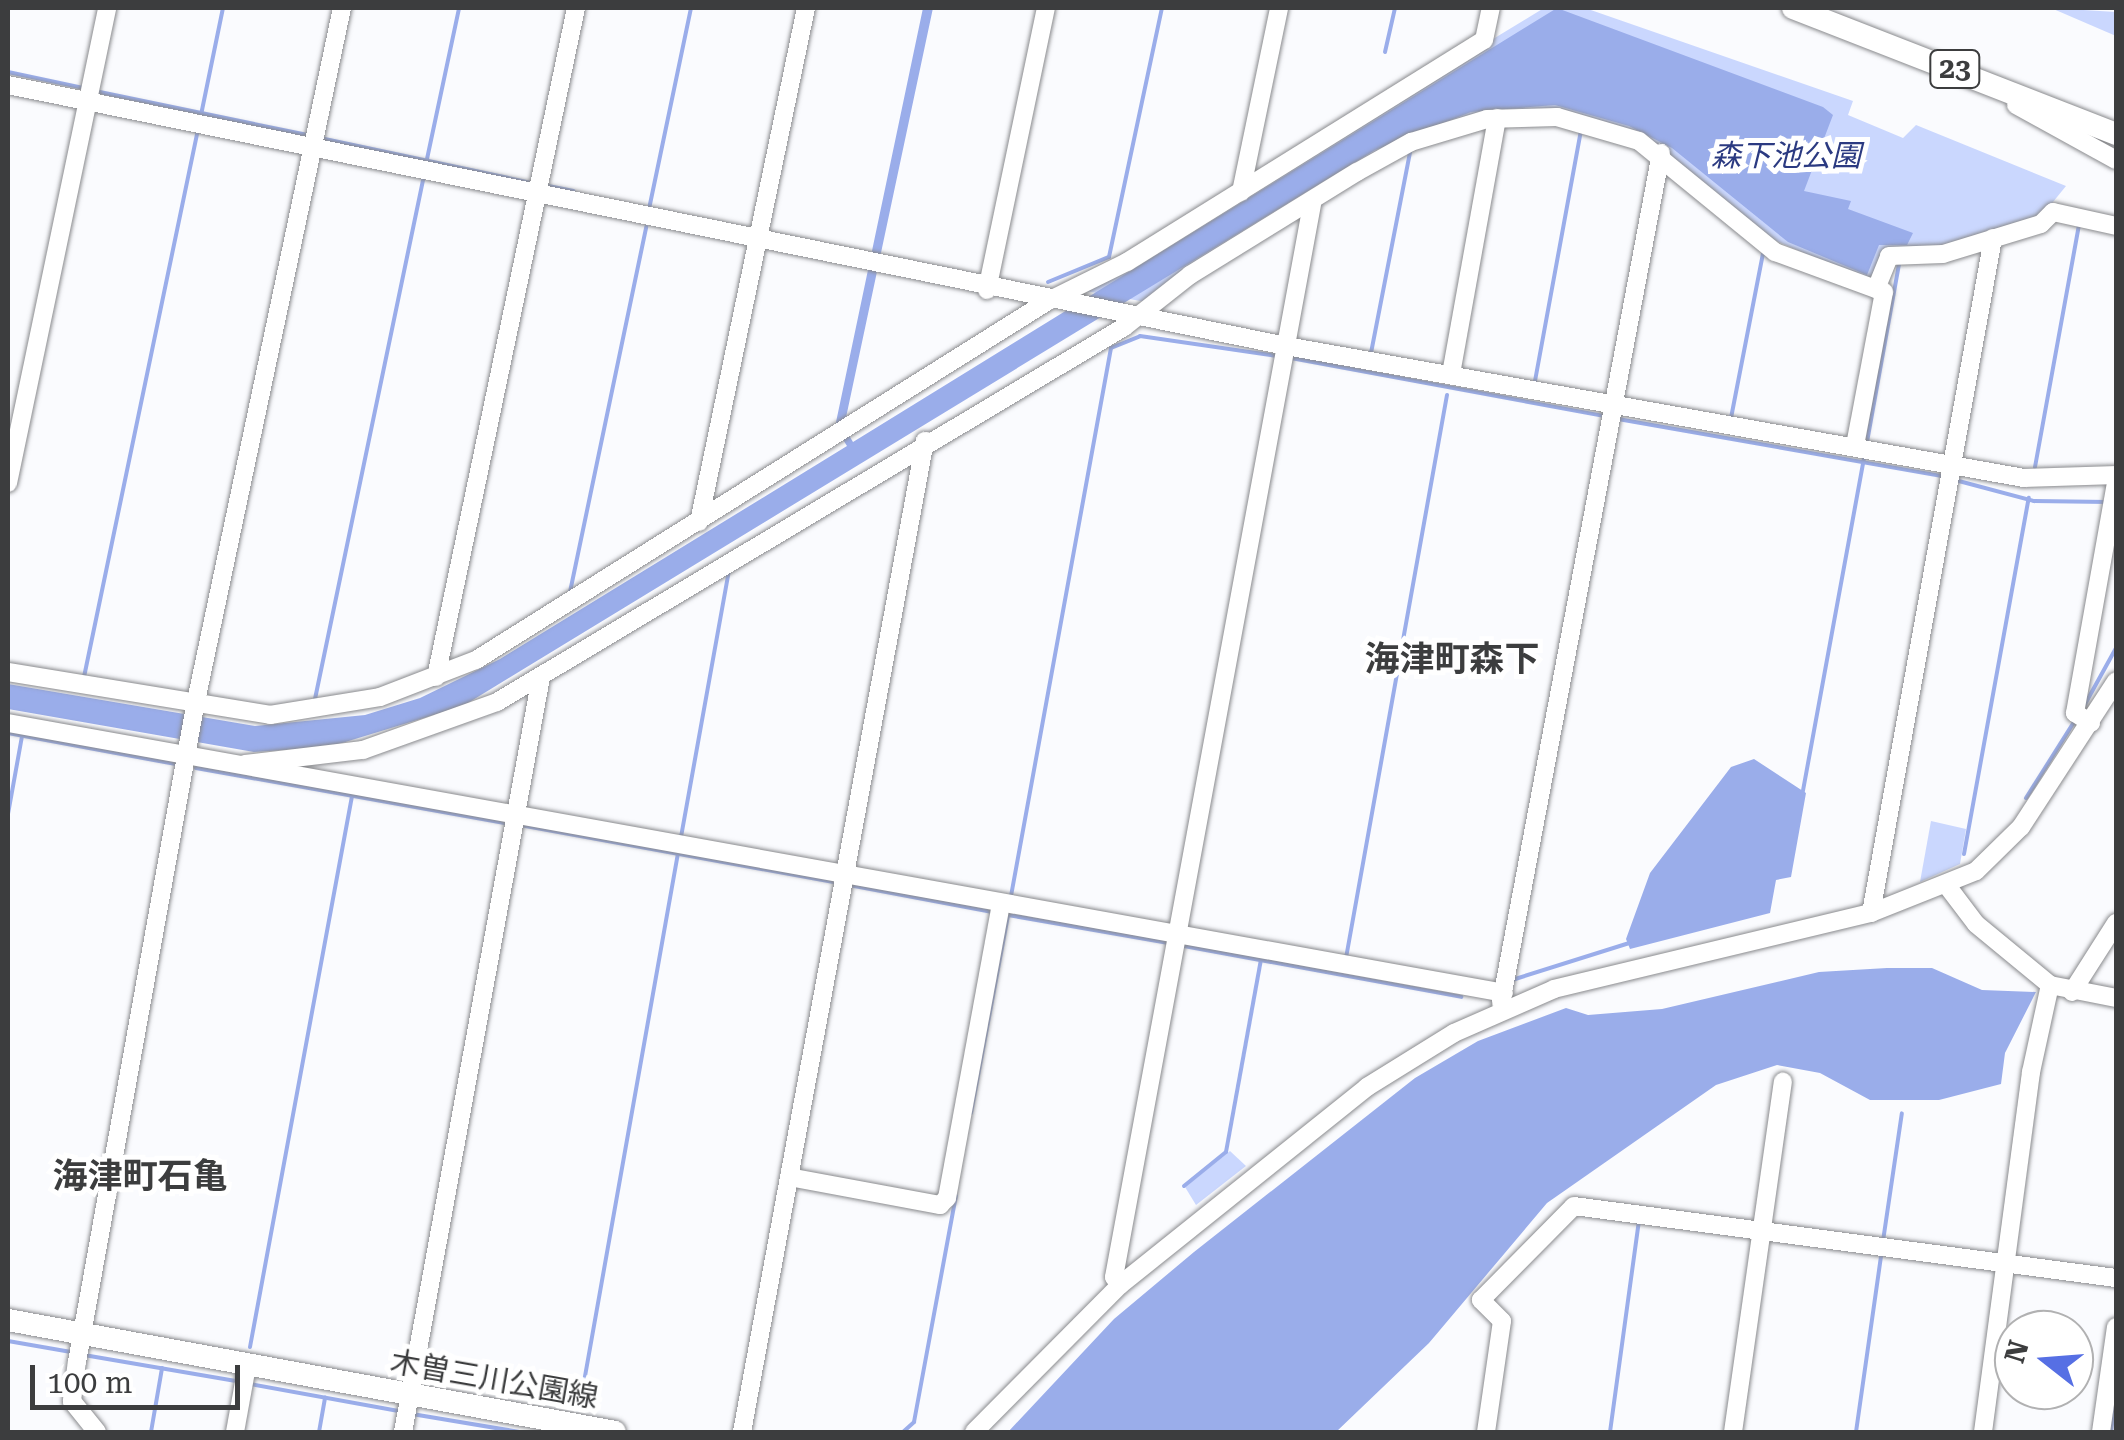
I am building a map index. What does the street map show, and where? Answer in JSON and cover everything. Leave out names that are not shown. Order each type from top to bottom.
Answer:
[{"type":"main road","name":"23","points":[[1793,8],[2116,134]]},
{"type":"main road","name":"木曽三川公園線","points":[[8,1320],[574,1429],[615,1432]]},
{"type":"street","points":[[8,483],[106,8]]},
{"type":"street","points":[[96,1432],[72,1401],[83,1336],[195,709],[342,8]]},
{"type":"street","points":[[436,678],[576,8]]},
{"type":"street","points":[[698,522],[806,8]]},
{"type":"street","points":[[987,290],[1046,8]]},
{"type":"street","points":[[1241,192],[1279,8]]},
{"type":"street","points":[[8,672],[195,709],[306,713],[436,678],[845,434],[1052,302],[1241,192],[1484,40],[1491,8]]},
{"type":"street","points":[[1953,68],[2116,160]]},
{"type":"street","points":[[8,85],[987,290],[1286,346],[1952,466],[2049,481],[2116,479],[2074,713],[2091,723]]},
{"type":"street","points":[[1451,374],[1497,118]]},
{"type":"street","points":[[245,764],[340,754],[423,735],[542,677],[1135,317],[1190,275],[1411,142],[1497,118],[1584,123],[1660,153],[1776,252],[1884,292],[1861,448]]},
{"type":"street","points":[[1498,1013],[1660,153]]},
{"type":"street","points":[[1120,1285],[1114,1276],[1312,204]]},
{"type":"street","points":[[1876,288],[1889,256],[1943,254],[2041,224],[2053,212],[2116,226]]},
{"type":"street","points":[[1871,913],[1993,238]]},
{"type":"street","points":[[742,1432],[925,441]]},
{"type":"street","points":[[404,1432],[542,677]]},
{"type":"street","points":[[974,1432],[1120,1285],[1366,1087],[1498,1013],[1610,972],[1871,913],[1948,887],[2001,852],[2091,723],[2116,680]]},
{"type":"street","points":[[8,723],[189,752],[516,815],[1504,992]]},
{"type":"street","points":[[1948,887],[1976,924],[2050,985],[2116,998]]},
{"type":"street","points":[[789,1177],[940,1205],[947,1198],[1001,903]]},
{"type":"street","points":[[2072,992],[2116,923]]},
{"type":"street","points":[[1983,1432],[2050,985]]},
{"type":"street","points":[[1733,1432],[1783,1082]]},
{"type":"street","points":[[1486,1432],[1502,1321],[1481,1300],[1565,1208],[2116,1278]]},
{"type":"street","points":[[2101,1432],[2116,1327]]},
{"type":"street","points":[[235,1432],[247,1366]]},
{"type":"green space","name":"森下池公園","points":[[1544,8],[1585,8],[1853,101],[1848,115],[1903,138],[1916,125],[2066,186],[2040,218],[1943,250],[1910,249],[1871,282],[1774,240],[1661,148],[1591,120],[1458,119],[1146,302],[1080,290]]},
{"type":"green space","points":[[2051,8],[2116,12],[2116,36]]},
{"type":"green space","points":[[1931,821],[1966,829],[1960,864],[1920,882]]},
{"type":"green space","points":[[1230,1151],[1246,1166],[1196,1205],[1185,1187]]},
{"type":"shaded area","points":[[923,8],[933,8],[844,427],[853,442],[1557,8],[1823,107],[1833,115],[1804,191],[1851,201],[1848,209],[1913,233],[1907,245],[1879,245],[1867,275],[1788,242],[1672,148],[1629,126],[1555,105],[1471,112],[1375,150],[463,706],[329,747],[254,752],[8,709],[8,684],[255,726],[365,715],[420,698],[500,659],[847,446],[835,427]]},
{"type":"shaded area","points":[[1754,759],[1806,793],[1791,877],[1776,880],[1770,913],[1630,949],[1626,939],[1650,873],[1731,767]]},
{"type":"shaded area","points":[[1932,968],[1982,990],[2036,992],[2005,1053],[2001,1084],[1939,1100],[1870,1100],[1820,1073],[1777,1065],[1716,1085],[1547,1203],[1429,1343],[1336,1432],[1008,1432],[1114,1319],[1194,1252],[1415,1078],[1478,1041],[1566,1008],[1588,1015],[1662,1009],[1819,972]]},
{"type":"waterway","points":[[201,115],[223,8]]},
{"type":"waterway","points":[[427,159],[459,8]]},
{"type":"waterway","points":[[649,209],[691,8]]},
{"type":"waterway","points":[[1048,282],[1109,257],[1162,8]]},
{"type":"waterway","points":[[1385,52],[1395,8]]},
{"type":"waterway","points":[[8,72],[84,88]]},
{"type":"waterway","points":[[95,91],[307,135]]},
{"type":"waterway","points":[[1535,381],[1581,130]]},
{"type":"waterway","points":[[84,677],[197,134]]},
{"type":"waterway","points":[[320,138],[532,183]]},
{"type":"waterway","points":[[1371,353],[1410,152]]},
{"type":"waterway","points":[[315,699],[423,180]]},
{"type":"waterway","points":[[543,185],[573,191]]},
{"type":"waterway","points":[[2035,467],[2079,226]]},
{"type":"waterway","points":[[570,592],[646,227]]},
{"type":"waterway","points":[[1731,418],[1763,254]]},
{"type":"waterway","points":[[1867,442],[1899,265]]},
{"type":"waterway","points":[[1011,896],[1111,348],[1140,336],[1277,356]]},
{"type":"waterway","points":[[1291,358],[1605,416]]},
{"type":"waterway","points":[[1346,958],[1447,395]]},
{"type":"waterway","points":[[1618,419],[1942,476]]},
{"type":"waterway","points":[[1802,796],[1864,457]]},
{"type":"waterway","points":[[1955,480],[2034,501],[2108,502]]},
{"type":"waterway","points":[[1964,854],[2029,498]]},
{"type":"waterway","points":[[681,837],[729,571]]},
{"type":"waterway","points":[[2084,706],[2116,648]]},
{"type":"waterway","points":[[2026,798],[2074,722]]},
{"type":"waterway","points":[[8,733],[180,765]]},
{"type":"waterway","points":[[8,814],[22,736]]},
{"type":"waterway","points":[[196,768],[506,823]]},
{"type":"waterway","points":[[250,1347],[352,796]]},
{"type":"waterway","points":[[520,825],[838,883]]},
{"type":"waterway","points":[[579,1410],[678,853]]},
{"type":"waterway","points":[[849,885],[992,912]]},
{"type":"waterway","points":[[1008,915],[1169,943]]},
{"type":"waterway","points":[[971,1113],[1008,915]]},
{"type":"waterway","points":[[1512,980],[1629,943]]},
{"type":"waterway","points":[[1184,946],[1461,997]]},
{"type":"waterway","points":[[1184,1186],[1226,1152],[1261,960]]},
{"type":"waterway","points":[[1883,1241],[1902,1113]]},
{"type":"waterway","points":[[903,1432],[914,1422],[956,1196]]},
{"type":"waterway","points":[[1610,1432],[1639,1221]]},
{"type":"waterway","points":[[1856,1432],[1881,1256]]},
{"type":"waterway","points":[[8,1341],[71,1352]]},
{"type":"waterway","points":[[84,1355],[236,1381]]},
{"type":"waterway","points":[[151,1432],[162,1368]]},
{"type":"waterway","points":[[250,1384],[399,1411]]},
{"type":"waterway","points":[[2111,1432],[2116,1393]]},
{"type":"waterway","points":[[319,1432],[325,1398]]},
{"type":"waterway","points":[[412,1414],[519,1432]]},
{"type":"district","name":"海津町森下","points":[[1452,660]]},
{"type":"district","name":"海津町石亀","points":[[140,1177]]}]
